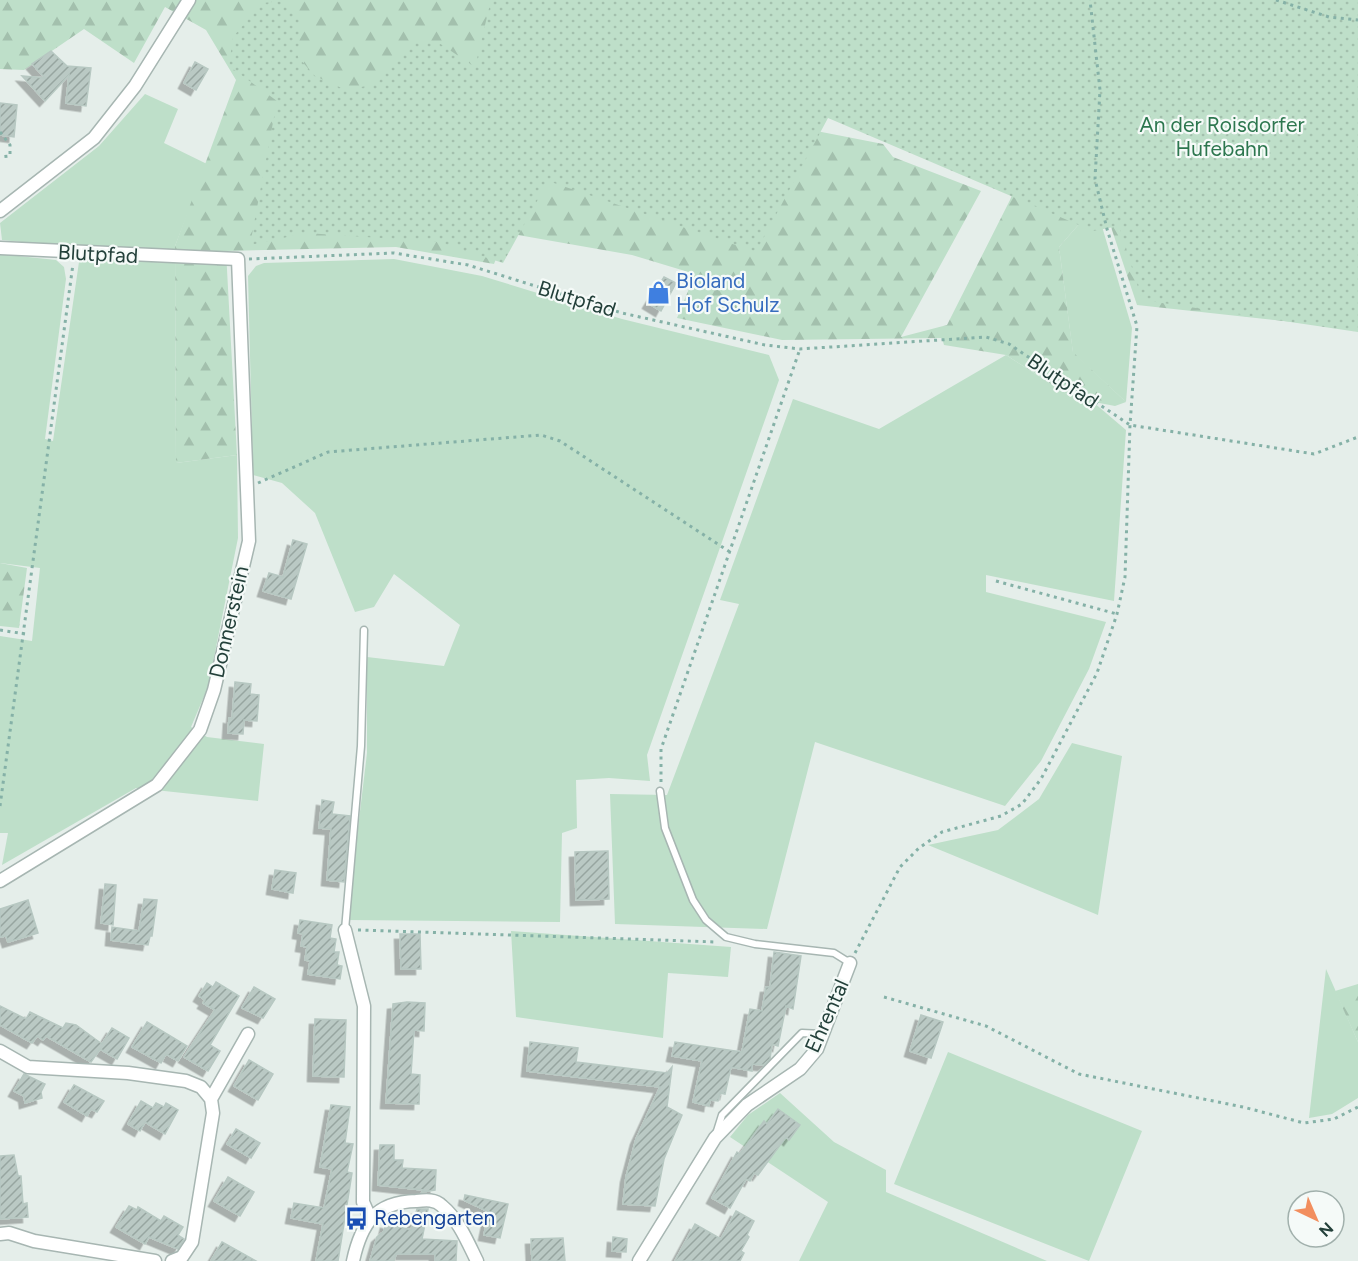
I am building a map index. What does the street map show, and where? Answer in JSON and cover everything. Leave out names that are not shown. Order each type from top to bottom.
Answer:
[{"type":"street","points":[[0,211],[94,138],[135,86],[189,0]]},
{"type":"street","name":"Blutpfad","points":[[0,248],[238,259]]},
{"type":"street","name":"Donnerstein","points":[[0,881],[157,785],[200,730],[214,690],[249,541],[238,259]]},
{"type":"street","points":[[345,930],[364,1006],[363,1202],[370,1218]]},
{"type":"street","name":"Ehrental","points":[[639,1261],[715,1138],[747,1105],[800,1069],[817,1050],[850,963]]},
{"type":"street","points":[[211,1099],[248,1034]]},
{"type":"street","points":[[0,1051],[28,1066],[129,1073],[186,1081],[201,1087],[211,1099],[213,1113],[192,1242],[182,1257],[172,1261]]},
{"type":"street","points":[[353,1261],[358,1236],[370,1218],[396,1201],[432,1200],[443,1206],[463,1232],[477,1261]]},
{"type":"street","points":[[0,1234],[9,1233],[34,1241],[155,1261]]},
{"type":"lane","points":[[345,930],[361,746],[364,630]]},
{"type":"lane","name":"Ehrental","points":[[660,791],[665,828],[693,900],[706,920],[726,937],[755,944],[834,953],[850,963]]},
{"type":"lane","points":[[715,1138],[722,1115],[802,1033],[823,1034]]},
{"type":"path","points":[[850,963],[900,867],[919,848],[942,832],[1001,816],[1022,804],[1041,779],[1097,673],[1117,614],[1125,577],[1130,425],[1137,326],[1107,229],[1095,180],[1100,90],[1090,0]]},
{"type":"path","points":[[1276,0],[1329,17],[1358,20]]},
{"type":"path","points":[[0,132],[10,145],[10,156],[0,157]]},
{"type":"path","points":[[0,806],[25,634],[74,253]]},
{"type":"path","name":"Blutpfad","points":[[238,259],[394,253],[468,265],[622,313],[765,345],[800,349],[986,337],[1009,344],[1130,425]]},
{"type":"path","points":[[660,791],[661,749],[800,349]]},
{"type":"path","points":[[1130,425],[1314,454],[1358,437]]},
{"type":"path","points":[[246,489],[328,452],[542,435],[560,441],[730,552]]},
{"type":"path","points":[[996,581],[1117,614]]},
{"type":"path","points":[[0,630],[25,634]]},
{"type":"path","points":[[345,930],[717,942],[726,937]]},
{"type":"path","points":[[884,997],[986,1026],[1079,1074],[1242,1107],[1304,1123],[1334,1119],[1358,1107]]},
{"type":"green space","points":[[0,0],[669,0],[796,127],[883,144],[893,157],[981,191],[901,337],[947,325],[1010,200],[1029,151],[1358,329],[1137,305],[1109,221],[1087,215],[1059,247],[1073,352],[1126,402],[1115,406],[1073,398],[1006,355],[944,345],[942,338],[782,340],[677,318],[695,274],[632,255],[506,233],[494,264],[396,247],[226,251],[237,455],[176,463],[175,246],[236,80],[206,30],[165,7],[134,63],[84,29],[24,70],[0,69]]},
{"type":"green space","name":"An der Roisdorfer Hufebahn","points":[[491,0],[1358,0],[1358,332],[1142,300],[1119,226],[1093,231],[828,118],[756,252],[548,181],[503,263],[439,242],[306,233],[250,245],[277,101],[229,66],[233,37],[262,3],[283,1],[301,19],[298,57],[315,76],[346,90],[376,84],[415,42],[439,43],[475,67]]},
{"type":"green space","points":[[145,94],[178,109],[164,143],[207,164],[175,246],[176,463],[237,455],[238,538],[208,687],[191,727],[207,737],[264,744],[258,801],[136,788],[2,865],[8,833],[0,833],[0,636],[32,641],[40,568],[0,563],[0,254],[56,260],[64,267],[66,279],[45,439],[53,441],[81,248],[2,240],[0,223],[99,146]]},
{"type":"green space","points":[[1087,215],[1101,223],[1132,328],[1126,402],[1073,353],[1059,247]]},
{"type":"green space","points":[[394,259],[482,276],[622,319],[769,355],[779,380],[647,755],[650,781],[609,778],[576,780],[577,828],[562,833],[560,922],[347,920],[367,753],[367,657],[444,666],[460,625],[394,574],[374,607],[355,612],[315,513],[282,483],[253,475],[248,276],[256,266],[264,263]]},
{"type":"green space","points":[[1006,355],[1073,398],[1093,402],[1126,430],[1114,601],[986,575],[986,592],[1106,622],[1089,669],[1041,761],[1005,806],[815,742],[767,929],[615,924],[610,794],[667,795],[739,604],[720,600],[793,399],[879,429]]},
{"type":"green space","points":[[0,563],[27,568],[19,628],[0,626]]},
{"type":"green space","points":[[1072,743],[1122,756],[1098,915],[928,845],[998,830],[1039,799]]},
{"type":"green space","points":[[511,931],[731,947],[728,977],[668,973],[663,1038],[516,1017]]},
{"type":"green space","points":[[1326,969],[1358,1042],[1358,1098],[1332,1114],[1309,1118]]},
{"type":"green space","points":[[1358,984],[1358,1042],[1335,991]]},
{"type":"green space","points":[[948,1052],[1142,1131],[1089,1261],[894,1184]]},
{"type":"green space","points":[[780,1093],[834,1142],[886,1170],[886,1192],[1047,1261],[799,1261],[828,1202],[730,1137],[748,1115]]},
{"type":"building","points":[[51,51],[67,66],[91,68],[86,106],[66,103],[69,75],[45,101],[22,76],[45,78],[32,64]]},
{"type":"building","points":[[195,62],[208,69],[196,90],[184,83]]},
{"type":"building","points":[[0,103],[17,105],[14,137],[0,135]]},
{"type":"building","points":[[664,277],[676,283],[661,311],[648,303]]},
{"type":"building","points":[[293,540],[307,544],[291,599],[263,591],[269,573],[283,577]]},
{"type":"building","points":[[235,682],[251,684],[250,694],[259,695],[257,721],[244,720],[243,734],[228,733],[229,718],[232,719]]},
{"type":"building","points":[[322,800],[334,802],[332,814],[350,816],[344,882],[327,880],[331,829],[319,828]]},
{"type":"building","points":[[608,851],[609,899],[576,900],[575,852]]},
{"type":"building","points":[[275,870],[296,873],[293,893],[272,889]]},
{"type":"building","points":[[105,884],[116,885],[113,925],[101,923]]},
{"type":"building","points":[[144,899],[157,900],[152,936],[150,936],[148,945],[111,940],[112,927],[139,931]]},
{"type":"building","points":[[28,900],[38,933],[8,942],[6,936],[0,937],[0,909]]},
{"type":"building","points":[[300,920],[332,925],[330,938],[336,939],[334,952],[339,952],[337,965],[342,966],[340,979],[308,974],[310,961],[305,960],[307,947],[301,946],[303,934],[298,933]]},
{"type":"building","points":[[400,934],[420,934],[421,969],[401,969]]},
{"type":"building","points":[[774,952],[801,956],[793,1009],[786,1006],[778,1046],[772,1044],[770,1059],[763,1065],[752,1064],[752,1071],[731,1067],[725,1094],[720,1093],[718,1101],[710,1100],[709,1106],[693,1102],[702,1061],[672,1056],[675,1042],[742,1052],[750,1009],[762,1011],[766,987],[770,987]]},
{"type":"building","points":[[216,982],[239,996],[210,1045],[220,1051],[208,1071],[184,1057],[215,1010],[203,1003],[205,1000],[199,996],[207,983],[213,987]]},
{"type":"building","points":[[254,987],[275,999],[263,1018],[242,1008]]},
{"type":"building","points":[[425,1003],[424,1031],[414,1030],[411,1074],[420,1075],[419,1104],[386,1103],[393,1004]]},
{"type":"building","points":[[0,1006],[26,1019],[30,1012],[63,1028],[66,1023],[76,1025],[102,1044],[112,1028],[129,1038],[117,1059],[100,1049],[91,1062],[46,1036],[43,1040],[37,1036],[32,1043],[0,1025]]},
{"type":"building","points":[[921,1015],[943,1022],[931,1058],[910,1051]]},
{"type":"building","points":[[315,1019],[346,1020],[344,1077],[313,1076]]},
{"type":"building","points":[[147,1022],[187,1046],[178,1061],[166,1054],[161,1063],[132,1047]]},
{"type":"building","points":[[530,1042],[578,1048],[576,1062],[667,1073],[672,1067],[667,1107],[682,1115],[664,1159],[655,1206],[623,1204],[626,1177],[636,1139],[660,1087],[527,1071]]},
{"type":"building","points":[[249,1060],[273,1074],[258,1100],[234,1086]]},
{"type":"building","points":[[24,1074],[45,1084],[41,1092],[42,1098],[25,1103],[24,1096],[14,1091]]},
{"type":"building","points":[[74,1085],[104,1101],[97,1112],[91,1109],[87,1116],[64,1102]]},
{"type":"building","points":[[141,1101],[153,1108],[156,1103],[164,1107],[166,1103],[178,1110],[165,1134],[145,1122],[140,1131],[128,1124]]},
{"type":"building","points":[[331,1105],[350,1107],[345,1143],[353,1144],[347,1172],[352,1173],[338,1261],[316,1261],[323,1224],[291,1218],[294,1203],[324,1208],[332,1169],[320,1167]]},
{"type":"building","points":[[778,1109],[800,1125],[789,1140],[786,1137],[758,1175],[754,1173],[750,1181],[746,1179],[730,1208],[712,1198],[737,1152],[740,1154],[764,1121],[767,1124]]},
{"type":"building","points":[[236,1129],[260,1143],[251,1158],[227,1144]]},
{"type":"building","points":[[380,1145],[394,1145],[394,1160],[403,1160],[402,1168],[436,1170],[435,1190],[422,1192],[423,1190],[378,1185]]},
{"type":"building","points":[[14,1155],[18,1176],[21,1176],[23,1204],[27,1203],[28,1217],[0,1219],[0,1156]]},
{"type":"building","points":[[228,1177],[254,1192],[240,1216],[214,1201]]},
{"type":"building","points":[[465,1195],[508,1204],[500,1238],[484,1235],[489,1212],[464,1200]]},
{"type":"building","points":[[129,1206],[137,1210],[138,1207],[161,1221],[164,1216],[183,1227],[178,1235],[184,1239],[178,1249],[149,1237],[145,1244],[116,1227]]},
{"type":"building","points":[[417,1209],[428,1209],[422,1239],[457,1241],[456,1261],[435,1261],[435,1254],[396,1254],[394,1261],[370,1261],[377,1237],[384,1231],[386,1223],[411,1230]]},
{"type":"building","points":[[736,1211],[754,1221],[741,1251],[744,1253],[740,1261],[675,1261],[695,1224],[721,1239]]},
{"type":"building","points":[[613,1237],[627,1239],[626,1252],[612,1251]]},
{"type":"building","points":[[563,1238],[565,1261],[532,1261],[531,1239]]},
{"type":"building","points":[[222,1242],[256,1261],[211,1261]]},
{"type":"place","name":"Bioland Hof Schulz","points":[[658,293]]},
{"type":"place","name":"Rebengarten","points":[[356,1218]]}]
